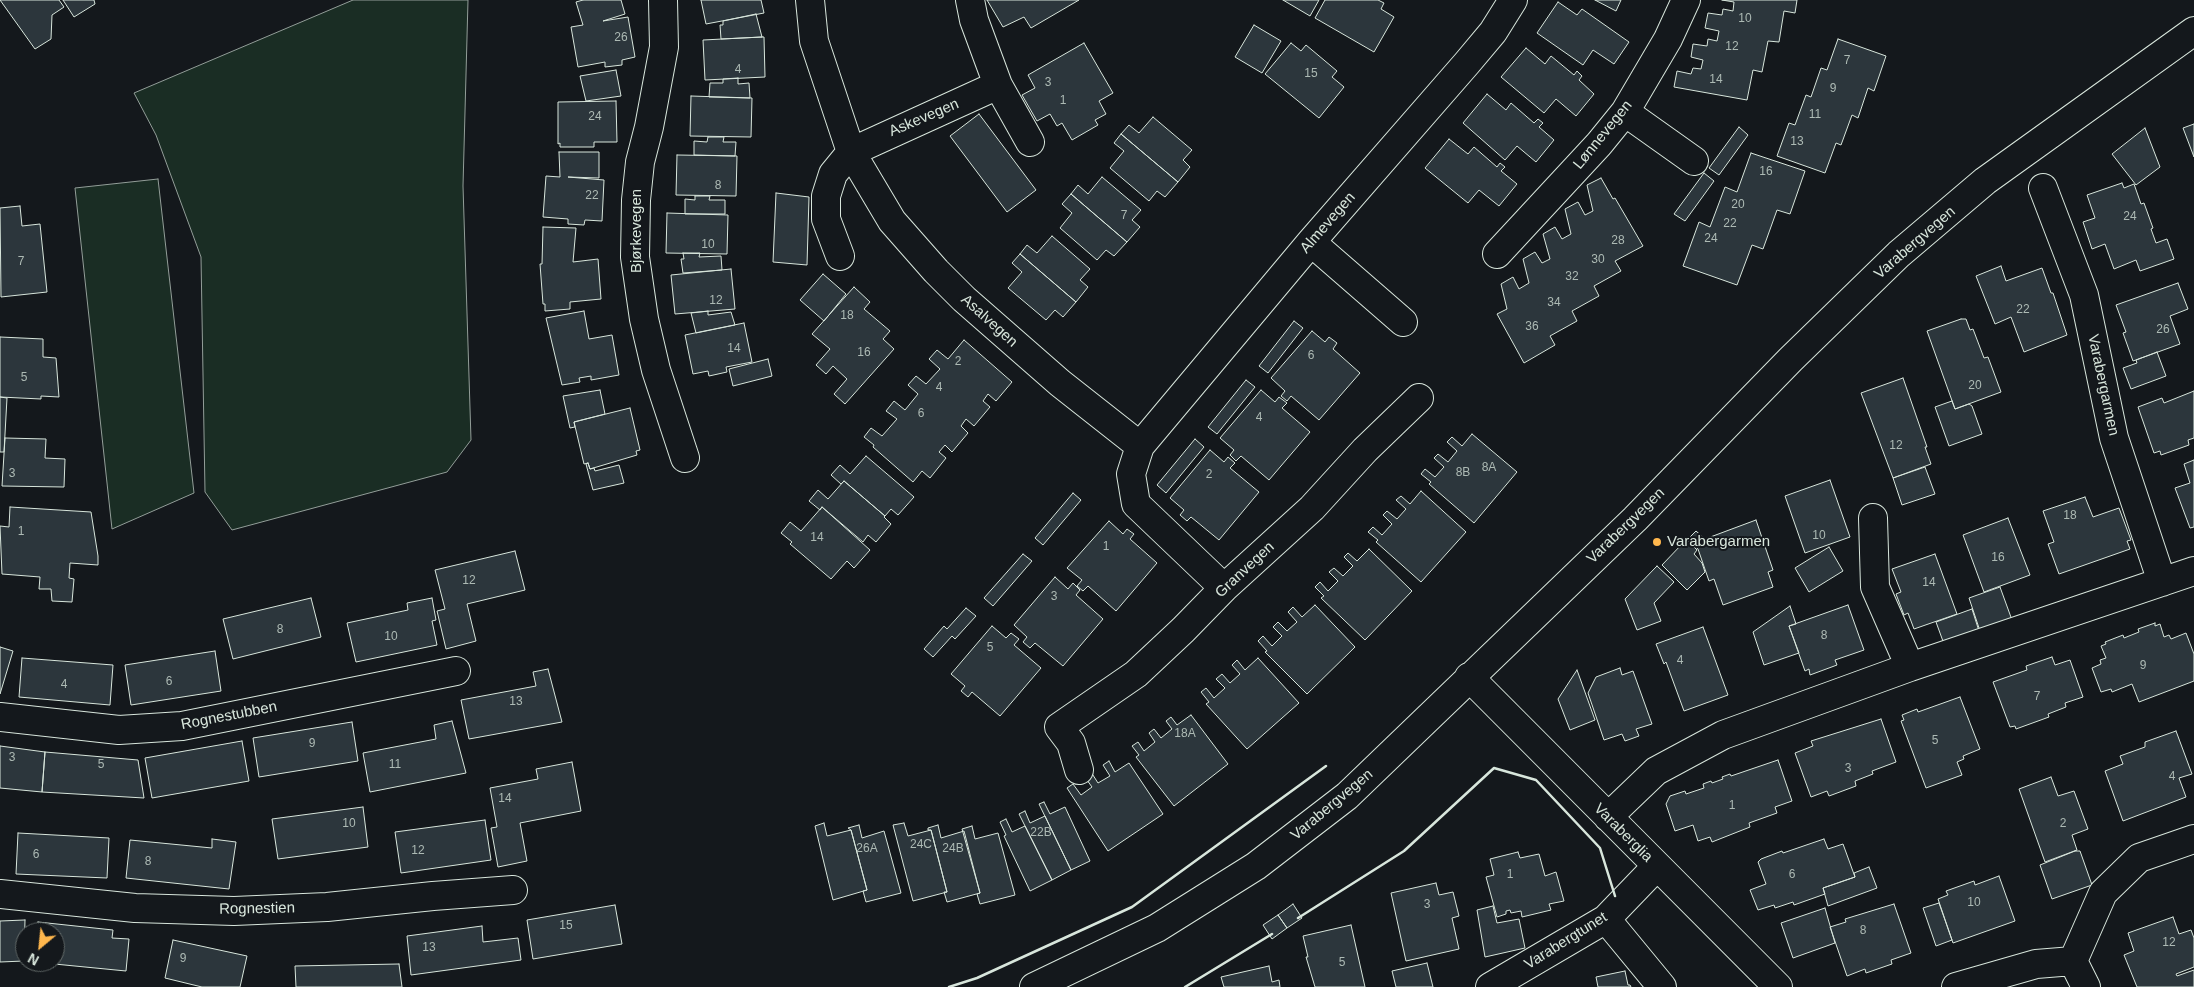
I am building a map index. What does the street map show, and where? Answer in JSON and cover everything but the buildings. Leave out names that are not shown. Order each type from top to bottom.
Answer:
[{"type":"street","name":"Bjørkevegen","points":[[662,0],[664,48],[649,127],[640,162],[636,200],[635,257],[644,319],[656,370],[685,458]]},
{"type":"street","name":"Asalvegen","points":[[810,0],[814,41],[851,152],[892,221],[936,271],[964,298],[1060,383],[1140,446]]},
{"type":"street","points":[[970,0],[974,20],[998,86],[1030,142]]},
{"type":"street","name":"Almevegen","points":[[1140,446],[1311,242],[1467,63],[1492,32],[1514,0]]},
{"type":"street","name":"Lønnevegen","points":[[1497,254],[1599,144],[1625,112],[1668,39],[1686,0]]},
{"type":"street","name":"Varabergvegen","points":[[1034,987],[1157,928],[1256,866],[1347,796],[1635,519],[1791,359],[1899,254],[1986,181],[2194,31]]},
{"type":"street","name":"Askevegen","points":[[851,152],[998,86]]},
{"type":"street","points":[[1625,112],[1694,161]]},
{"type":"street","points":[[840,256],[826,219],[826,196],[833,174],[851,152]]},
{"type":"street","name":"Varabergarmen","points":[[2043,188],[2084,294],[2114,438],[2162,582]]},
{"type":"street","points":[[1311,242],[1404,322]]},
{"type":"street","name":"Granvegen","points":[[1079,770],[1071,743],[1059,728],[1136,674],[1224,588],[1312,508],[1365,450],[1419,398]]},
{"type":"street","points":[[1140,446],[1131,474],[1136,504],[1224,588]]},
{"type":"street","points":[[1873,518],[1875,587],[1910,667]]},
{"type":"street","points":[[1608,817],[1656,770],[1723,735],[1910,667],[2194,571]]},
{"type":"street","name":"Rognestubben","points":[[0,717],[119,730],[182,726],[456,671]]},
{"type":"street","name":"Varaberglia","points":[[1470,677],[1656,867],[1778,987]]},
{"type":"street","points":[[2073,961],[2103,892],[2138,858],[2194,839]]},
{"type":"street","name":"Varabergtunet","points":[[1490,987],[1606,919],[1656,867]]},
{"type":"street","name":"Rognestien","points":[[0,894],[135,908],[234,911],[327,907],[513,890]]},
{"type":"street","points":[[1606,919],[1662,987]]},
{"type":"street","points":[[1956,987],[2036,964],[2073,961]]},
{"type":"street","points":[[2073,961],[2086,987]]},
{"type":"green space","points":[[353,0],[468,0],[463,186],[471,440],[447,472],[232,530],[205,492],[201,257],[156,135],[134,93]]},
{"type":"green space","points":[[158,179],[194,493],[112,529],[75,188]]},
{"type":"wall","points":[[949,987],[977,978],[1132,907],[1326,766]]},
{"type":"wall","points":[[1298,918],[1404,851],[1494,768],[1536,780],[1600,848],[1615,896]]},
{"type":"wall","points":[[1185,987],[1272,934]]},
{"type":"place","name":"Varabergarmen","points":[[1657,542]]}]
